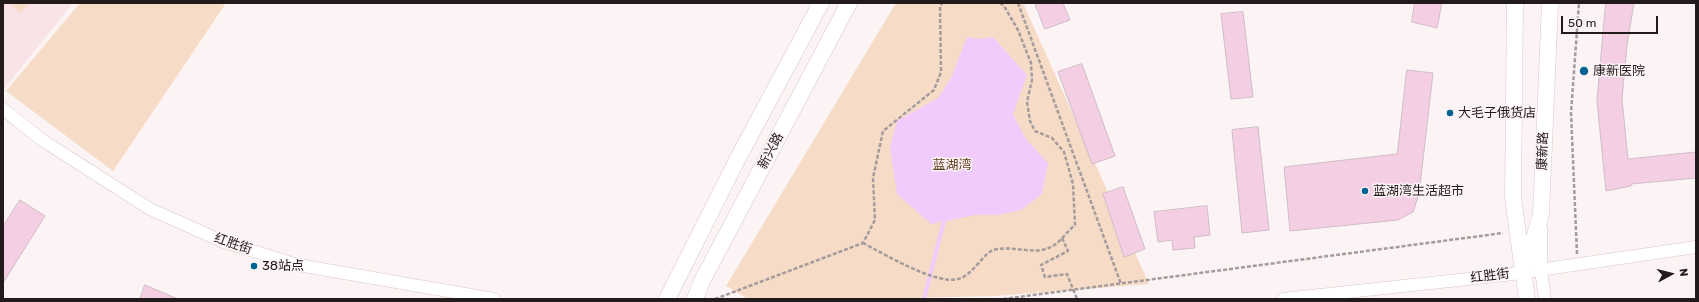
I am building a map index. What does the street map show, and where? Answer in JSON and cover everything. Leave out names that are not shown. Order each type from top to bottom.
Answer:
[{"type":"main road","name":"新兴路","points":[[667,299],[738,158],[821,3]]},
{"type":"main road","name":"新兴路","points":[[695,299],[702,281],[849,3]]},
{"type":"main road","points":[[1515,3],[1513,198],[1527,299]]},
{"type":"main road","name":"康新路","points":[[1524,272],[1541,214],[1548,15],[1550,3]]},
{"type":"street","name":"红胜街","points":[[3,110],[42,140],[150,208],[224,242],[298,265],[494,299]]},
{"type":"street","points":[[1541,214],[1541,270],[1545,299]]},
{"type":"street","name":"红胜街","points":[[1283,299],[1541,270],[1696,248]]},
{"type":"path","points":[[715,299],[863,243],[875,220],[873,178],[883,131],[934,90],[941,72],[940,8],[942,3]]},
{"type":"path","points":[[863,243],[911,269],[944,279],[959,279],[972,270],[992,250],[1010,249],[1040,251],[1055,245],[1074,225],[1073,184],[1064,152],[1052,138],[1035,131],[1030,121],[1027,102],[1032,80],[1031,63],[1018,30],[1004,6],[1000,3]]},
{"type":"path","points":[[1018,3],[1120,284]]},
{"type":"path","points":[[1577,264],[1571,113],[1579,3]]},
{"type":"path","points":[[1003,299],[1502,233]]},
{"type":"path","points":[[1062,238],[1068,251],[1041,265],[1045,277],[1067,274],[1077,299]]},
{"type":"shaded area","points":[[3,3],[73,3],[4,89],[3,88]]},
{"type":"shaded area","name":"蓝湖湾","points":[[967,37],[978,39],[993,37],[1027,75],[1013,114],[1026,139],[1048,163],[1042,194],[1021,210],[999,215],[975,215],[931,224],[897,194],[890,147],[897,121],[938,98],[952,76]]},
{"type":"green space","points":[[8,3],[30,3],[21,13]]},
{"type":"green space","points":[[80,3],[226,3],[113,171],[6,91]]},
{"type":"green space","name":"蓝湖湾","points":[[896,3],[1023,3],[1149,284],[995,296],[858,299],[748,299],[726,286]]},
{"type":"building","points":[[1035,3],[1063,3],[1070,20],[1045,29]]},
{"type":"building","points":[[1415,3],[1442,3],[1437,28],[1412,22]]},
{"type":"building","points":[[1606,3],[1634,3],[1627,45],[1622,99],[1628,159],[1696,152],[1696,178],[1631,184],[1631,186],[1606,191],[1597,101]]},
{"type":"building","points":[[1243,12],[1253,97],[1231,99],[1221,14]]},
{"type":"building","points":[[1082,64],[1115,156],[1092,164],[1058,72]]},
{"type":"building","points":[[1407,70],[1433,73],[1419,194],[1413,212],[1398,220],[1290,231],[1284,167],[1397,154]]},
{"type":"building","points":[[1258,127],[1269,230],[1242,233],[1232,130]]},
{"type":"building","points":[[1123,187],[1145,249],[1124,257],[1103,194]]},
{"type":"building","points":[[20,200],[45,216],[3,283],[3,227]]},
{"type":"building","points":[[1207,206],[1210,235],[1194,237],[1195,248],[1173,250],[1172,240],[1158,242],[1154,212]]},
{"type":"building","points":[[145,285],[178,299],[140,299]]},
{"type":"waterway","points":[[924,299],[945,217]]},
{"type":"place","name":"康新医院","points":[[1584,71]]},
{"type":"place","name":"大毛子俄货店","points":[[1450,113]]},
{"type":"place","name":"蓝湖湾生活超市","points":[[1365,191]]},
{"type":"place","name":"38站点","points":[[254,266]]}]
